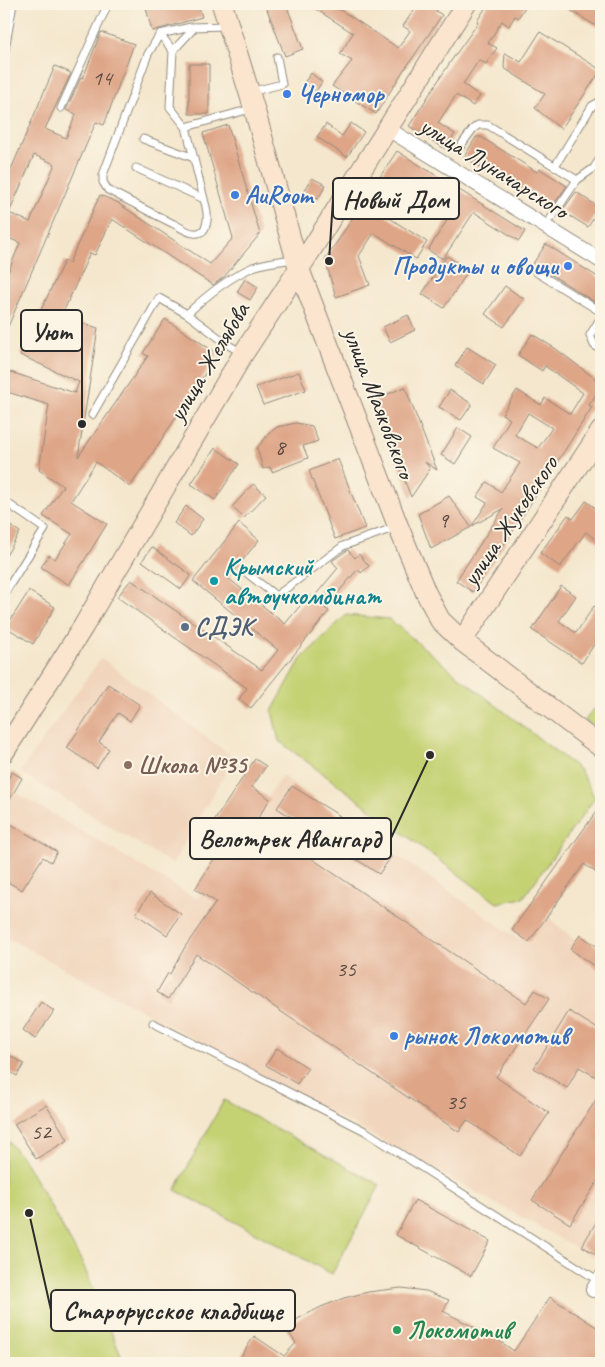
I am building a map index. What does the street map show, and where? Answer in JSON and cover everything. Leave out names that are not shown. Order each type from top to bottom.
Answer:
[{"type":"main road","name":"улица Маяковского","points":[[222,4],[252,100],[297,264],[398,526],[426,593],[440,620],[462,641],[601,747]]},
{"type":"main road","name":"улица Желябова","points":[[4,752],[83,627],[297,264],[388,129],[466,4]]},
{"type":"main road","name":"улица Жуковского","points":[[462,641],[601,431]]},
{"type":"street","name":"улица Луначарского","points":[[388,129],[601,262]]},
{"type":"lane","points":[[4,55],[7,19],[13,4]]},
{"type":"lane","points":[[61,108],[108,4]]},
{"type":"lane","points":[[195,27],[173,51],[170,107],[186,127],[208,219],[205,228],[201,232],[193,234],[108,190],[103,182],[103,175],[148,54],[160,34],[195,27],[229,26]]},
{"type":"lane","points":[[160,34],[173,51]]},
{"type":"lane","points":[[186,127],[252,100],[282,84],[277,57]]},
{"type":"lane","points":[[555,166],[592,106],[601,100]]},
{"type":"lane","points":[[459,148],[478,125],[488,125],[577,180]]},
{"type":"lane","points":[[143,139],[194,158]]},
{"type":"lane","points":[[552,218],[577,180],[594,168],[601,156]]},
{"type":"lane","points":[[136,168],[204,199]]},
{"type":"lane","points":[[187,314],[213,291],[255,266],[297,264]]},
{"type":"lane","points":[[536,272],[601,312]]},
{"type":"lane","points":[[92,415],[159,298],[187,314],[243,354]]},
{"type":"lane","points":[[601,318],[590,335],[594,346],[601,350]]},
{"type":"lane","points":[[4,501],[45,529],[4,594]]},
{"type":"lane","points":[[248,574],[276,596],[343,546],[398,526]]},
{"type":"lane","points":[[153,1023],[365,1132],[598,1283]]},
{"type":"shaded area","name":"Школа №35","points":[[101,658],[234,758],[172,864],[20,772]]},
{"type":"shaded area","name":"рынок Локомотив","points":[[282,776],[518,939],[541,911],[601,963],[601,1241],[592,1256],[4,936],[4,795],[8,788],[197,899]]},
{"type":"green space","points":[[346,615],[389,619],[463,680],[580,770],[595,798],[523,898],[497,903],[279,741],[272,711],[301,659]]},
{"type":"green space","points":[[594,709],[601,714],[601,732],[585,720]]},
{"type":"green space","points":[[224,1100],[380,1185],[332,1274],[175,1190]]},
{"type":"green space","points":[[4,1136],[26,1163],[82,1262],[124,1363],[4,1363]]},
{"type":"building","points":[[145,4],[198,4],[202,17],[152,31]]},
{"type":"building","points":[[265,4],[286,4],[303,49],[285,56]]},
{"type":"building","points":[[308,4],[330,4],[398,48],[410,31],[403,26],[418,4],[441,4],[436,11],[442,15],[376,114],[332,86],[352,61],[340,54],[353,33]]},
{"type":"building","points":[[488,4],[527,4],[518,18],[515,16],[509,26],[502,21],[488,43],[497,48],[486,64],[479,60],[463,84],[480,96],[473,106],[456,95],[438,123],[455,134],[445,149],[409,126],[478,23],[477,21]]},
{"type":"building","points":[[560,4],[601,4],[601,29]]},
{"type":"building","points":[[101,32],[134,44],[104,125],[96,122],[4,336],[4,282],[20,243],[4,236],[4,186],[55,66],[71,73],[45,129],[66,138],[76,114],[66,110],[81,77],[83,78]],"holes":[[[34,155],[55,164],[30,222],[9,213]]]},
{"type":"building","points":[[540,32],[601,70],[561,129],[535,108],[545,94],[504,68],[505,53],[521,62]]},
{"type":"building","points":[[189,64],[209,64],[209,114],[189,114]]},
{"type":"building","points":[[311,73],[322,82],[316,91],[304,83]]},
{"type":"building","points":[[351,123],[364,132],[347,157],[317,137],[326,124],[342,136]]},
{"type":"building","points":[[228,125],[260,234],[224,277],[213,285],[112,219],[95,255],[90,253],[61,317],[98,328],[78,457],[148,356],[143,353],[165,319],[218,354],[130,487],[96,462],[71,501],[107,524],[69,585],[41,567],[49,555],[55,559],[72,534],[43,516],[63,486],[39,470],[49,405],[4,391],[4,370],[75,393],[79,382],[20,355],[64,261],[69,263],[100,195],[119,203],[210,264],[233,238],[203,133]]},
{"type":"building","points":[[476,137],[481,137],[537,172],[540,169],[567,186],[553,205],[524,186],[521,192],[464,157]]},
{"type":"building","points":[[397,151],[525,231],[519,241],[474,212],[443,259],[428,250],[457,205],[416,180],[414,182],[407,178],[383,214],[427,242],[416,259],[374,233],[359,256],[370,285],[336,297],[325,260]]},
{"type":"building","points":[[312,178],[326,185],[318,199],[304,192]]},
{"type":"building","points":[[576,192],[600,208],[588,227],[562,211]]},
{"type":"building","points":[[546,244],[601,279],[601,306],[539,267],[532,265]]},
{"type":"building","points":[[447,256],[469,270],[444,308],[422,294]]},
{"type":"building","points":[[245,279],[258,287],[250,300],[237,292]]},
{"type":"building","points":[[505,286],[524,299],[504,327],[485,314]]},
{"type":"building","points":[[408,315],[415,330],[390,342],[383,327]]},
{"type":"building","points":[[532,334],[556,349],[601,383],[601,387],[589,405],[592,407],[473,592],[456,581],[503,509],[472,526],[487,503],[477,497],[487,482],[501,492],[520,463],[493,448],[510,419],[502,414],[517,390],[541,405],[545,398],[570,414],[583,393],[545,366],[542,371],[518,355]],"holes":[[[528,413],[552,428],[538,448],[515,435]]]},
{"type":"building","points":[[467,347],[496,365],[484,384],[455,366]]},
{"type":"building","points":[[299,372],[306,390],[263,405],[256,387]]},
{"type":"building","points":[[405,387],[437,470],[425,462],[430,469],[411,497],[373,400]]},
{"type":"building","points":[[450,390],[472,404],[461,420],[439,407]]},
{"type":"building","points":[[296,423],[312,426],[318,441],[303,446],[308,458],[272,472],[270,467],[263,469],[257,448],[269,433],[277,427]]},
{"type":"building","points":[[458,428],[472,437],[455,464],[441,455]]},
{"type":"building","points":[[215,448],[239,464],[215,500],[191,484]]},
{"type":"building","points":[[338,459],[365,528],[335,539],[309,471]]},
{"type":"building","points":[[253,484],[266,495],[244,518],[232,507]]},
{"type":"building","points":[[449,496],[471,527],[431,549],[418,514]]},
{"type":"building","points":[[586,501],[601,512],[601,544],[586,532],[560,567],[540,553],[568,515],[573,519]]},
{"type":"building","points":[[186,506],[203,519],[191,536],[174,523]]},
{"type":"building","points":[[4,522],[20,532],[4,559]]},
{"type":"building","points":[[239,523],[259,540],[228,578],[285,624],[309,595],[313,598],[338,568],[332,561],[346,551],[348,550],[355,558],[359,554],[369,566],[361,573],[358,569],[325,608],[329,611],[251,708],[239,699],[247,688],[117,597],[131,580],[262,670],[278,650],[193,581]]},
{"type":"building","points":[[152,547],[191,575],[181,589],[142,561]]},
{"type":"building","points":[[561,586],[576,596],[559,621],[576,633],[594,606],[601,611],[601,634],[582,663],[532,630]]},
{"type":"building","points":[[29,591],[55,607],[33,644],[6,627]]},
{"type":"building","points":[[108,684],[140,705],[130,721],[118,713],[99,742],[109,749],[97,768],[67,748]]},
{"type":"building","points":[[255,759],[266,766],[252,787],[270,799],[256,821],[526,1003],[535,990],[549,999],[496,1077],[549,1113],[520,1156],[467,1120],[459,1132],[196,954],[168,999],[157,992],[216,902],[195,889],[222,846],[205,835]]},
{"type":"building","points":[[12,772],[22,778],[4,810],[4,786]]},
{"type":"building","points":[[292,786],[340,816],[337,821],[391,857],[379,874],[277,808]]},
{"type":"building","points":[[601,805],[601,876],[584,864],[529,942],[512,930]]},
{"type":"building","points":[[11,824],[57,852],[51,862],[43,857],[22,890],[4,880],[4,861],[10,850],[4,847],[4,836]]},
{"type":"building","points":[[150,893],[181,914],[167,935],[136,914]]},
{"type":"building","points":[[580,935],[601,949],[601,971],[570,949]]},
{"type":"building","points":[[41,1002],[54,1011],[35,1039],[23,1030]]},
{"type":"building","points":[[569,1011],[601,1031],[601,1080],[579,1067],[567,1088],[534,1068]]},
{"type":"building","points":[[277,1048],[308,1068],[297,1084],[266,1065]]},
{"type":"building","points":[[4,1052],[24,1064],[17,1076],[4,1068]]},
{"type":"building","points":[[601,1092],[601,1176],[570,1224],[532,1200]]},
{"type":"building","points":[[46,1105],[68,1140],[36,1159],[14,1124]]},
{"type":"building","points":[[415,1200],[490,1241],[471,1276],[396,1235]]},
{"type":"building","points":[[601,1214],[601,1258],[582,1246]]},
{"type":"building","name":"Локомотив","points":[[401,1288],[426,1291],[449,1300],[443,1311],[498,1340],[514,1351],[550,1297],[601,1330],[601,1363],[248,1363],[240,1358],[254,1336],[284,1356],[296,1343],[284,1326],[321,1307],[344,1298],[368,1292]]},
{"type":"place","name":"Черномор","points":[[287,94]]},
{"type":"place","name":"AuRoom","points":[[235,195]]},
{"type":"place","name":"Новый Дом","points":[[329,261]]},
{"type":"place","name":"Продукты и овощи","points":[[568,266]]},
{"type":"place","name":"Уют","points":[[82,424]]},
{"type":"place","name":"Крымский автоучкомбинат","points":[[214,581]]},
{"type":"place","name":"СДЭК","points":[[185,627]]},
{"type":"place","name":"Велотрек Авангард","points":[[430,755]]},
{"type":"place","name":"Школа №35","points":[[128,765]]},
{"type":"place","name":"рынок Локомотив","points":[[394,1036]]},
{"type":"place","name":"Старорусское кладбище","points":[[29,1213]]},
{"type":"place","name":"Локомотив","points":[[397,1330]]}]
